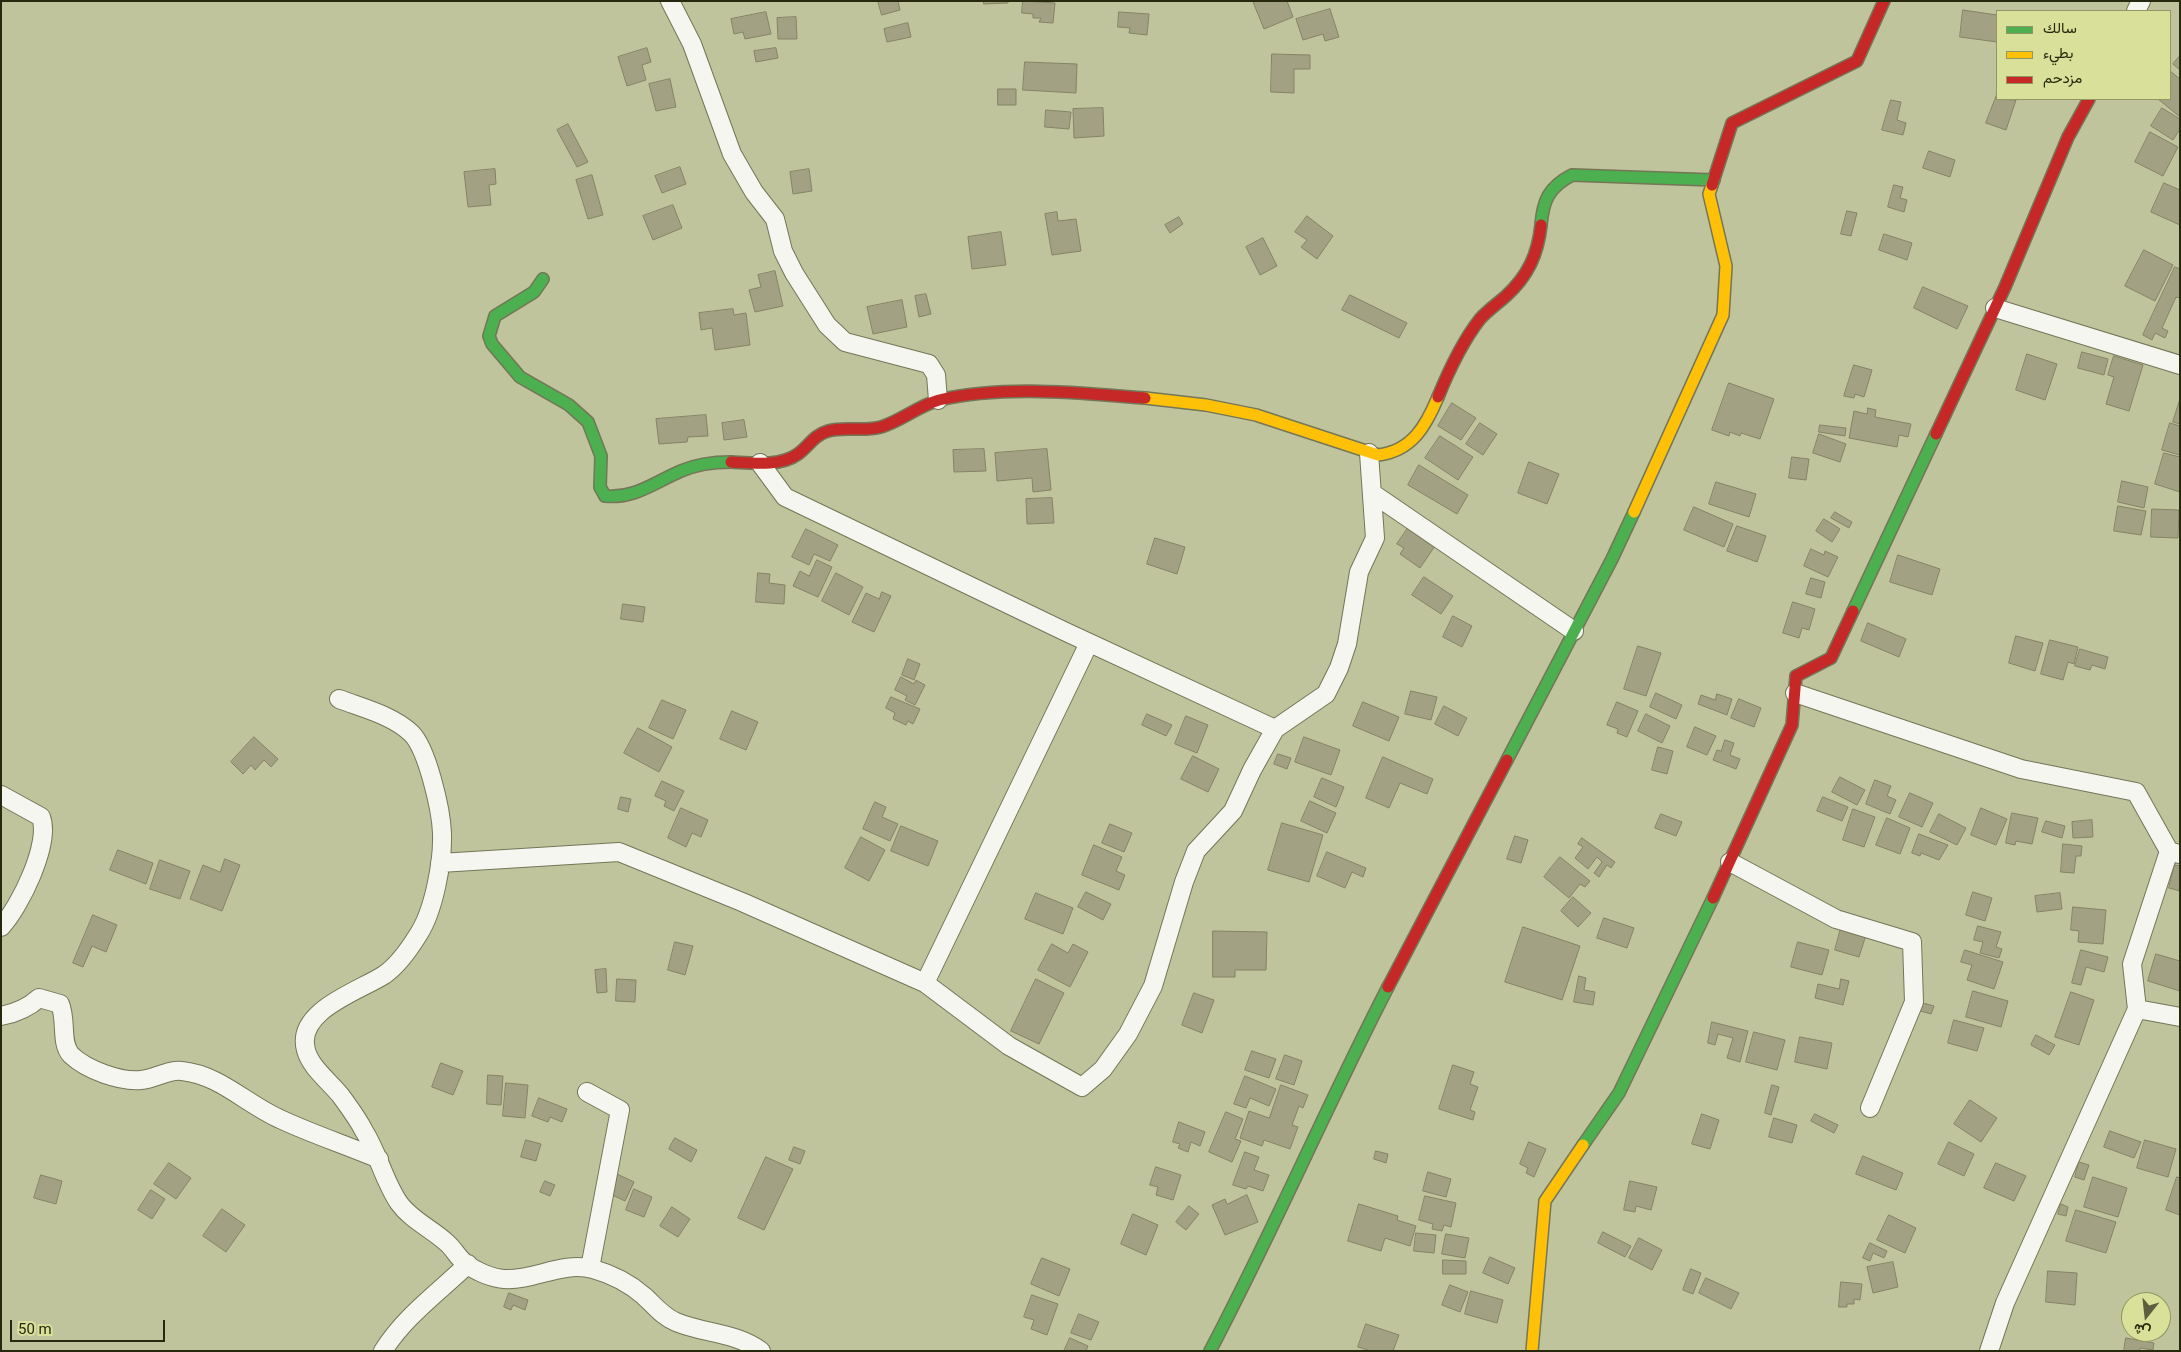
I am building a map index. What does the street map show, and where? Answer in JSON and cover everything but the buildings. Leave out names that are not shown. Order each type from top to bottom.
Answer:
[{"type":"street","points":[[670,1],[692,44],[732,154],[754,192],[775,219],[783,251],[794,273],[827,326],[845,342],[929,364],[936,375],[938,400]]},
{"type":"street","points":[[1210,1351],[1235,1304],[1349,1062],[1612,559],[1723,315],[1726,266],[1710,194],[1732,123],[1857,61],[1881,3]]},
{"type":"street","points":[[1532,1351],[1545,1201],[1619,1093],[1730,862],[1792,725],[1796,676],[1831,658],[1995,308],[2068,137],[2088,100]]},
{"type":"street","points":[[543,279],[534,292],[495,316],[491,325],[492,344],[520,377],[569,405],[588,422],[601,456],[600,487],[605,496],[613,498],[638,493],[665,478],[692,467],[720,462],[760,463],[786,460],[799,455],[820,434],[831,430],[882,427],[938,400],[1012,392],[1175,399],[1281,422],[1369,453],[1378,455],[1392,454],[1418,435],[1429,419],[1443,385],[1469,336],[1486,313],[1511,292],[1534,258],[1545,198],[1562,179],[1572,175],[1714,180]]},
{"type":"street","points":[[1995,308],[2180,365]]},
{"type":"street","points":[[440,863],[619,852],[742,902],[925,984],[1009,1046],[1082,1087],[1104,1070],[1128,1034],[1153,986],[1184,882],[1196,851],[1233,811],[1252,770],[1275,729],[1326,694],[1339,668],[1347,644],[1359,572],[1375,538],[1369,453]]},
{"type":"street","points":[[760,463],[785,497],[1089,643],[1275,729]]},
{"type":"street","points":[[1372,493],[1574,631]]},
{"type":"street","points":[[925,984],[1089,643]]},
{"type":"street","points":[[1795,693],[2021,769],[2136,792],[2174,853],[2132,964],[2137,1010],[2004,1303],[1989,1351]]},
{"type":"street","points":[[339,699],[395,722],[412,734],[426,758],[442,832],[440,863],[432,901],[420,933],[386,973],[319,1012],[310,1021],[306,1034],[306,1052],[364,1130],[398,1202],[410,1214],[448,1243],[468,1264],[484,1274],[502,1279],[517,1279],[570,1267],[590,1268],[616,1277],[642,1294],[662,1315],[698,1329],[745,1340],[760,1351]]},
{"type":"street","points":[[1,795],[41,817],[44,826],[42,844],[28,880],[1,927]]},
{"type":"street","points":[[1730,862],[1836,919],[1912,942],[1914,1002],[1870,1108]]},
{"type":"street","points":[[1,1016],[13,1014],[31,1006],[39,998],[51,1000],[60,1004],[65,1022],[63,1031],[65,1043],[70,1053],[82,1062],[106,1074],[127,1080],[142,1080],[181,1070],[206,1077],[228,1087],[250,1103],[279,1119],[379,1159]]},
{"type":"street","points":[[2137,1010],[2180,1018]]},
{"type":"street","points":[[587,1092],[620,1110],[590,1268]]},
{"type":"street","points":[[383,1351],[394,1334],[412,1315],[468,1264]]},
{"type":"traffic: fast","points":[[1541,225],[1543,208],[1549,195],[1558,184],[1572,175],[1714,180]]},
{"type":"traffic: fast","points":[[543,279],[534,292],[495,316],[489,336],[492,344],[520,377],[569,405],[588,422],[601,456],[600,487],[605,496],[626,495],[693,467],[731,462]]},
{"type":"traffic: fast","points":[[1853,611],[1936,434]]},
{"type":"traffic: fast","points":[[1507,760],[1612,559],[1634,512]]},
{"type":"traffic: fast","points":[[1583,1145],[1619,1093],[1713,898]]},
{"type":"traffic: fast","points":[[1210,1351],[1256,1261],[1388,987]]},
{"type":"traffic: slow","points":[[1634,512],[1723,315],[1726,266],[1709,194],[1712,185]]},
{"type":"traffic: slow","points":[[1145,398],[1206,405],[1256,415],[1378,455],[1390,453],[1409,443],[1423,427],[1438,397]]},
{"type":"traffic: slow","points":[[1532,1351],[1545,1201],[1583,1145]]},
{"type":"traffic: jam","points":[[1712,185],[1732,123],[1857,61],[1884,1]]},
{"type":"traffic: jam","points":[[1936,434],[2005,287],[2068,137],[2088,100]]},
{"type":"traffic: jam","points":[[1438,397],[1456,356],[1473,328],[1483,316],[1514,288],[1531,264],[1540,236],[1541,225]]},
{"type":"traffic: jam","points":[[731,462],[774,463],[783,461],[798,454],[815,438],[828,431],[881,427],[931,403],[964,395],[1016,391],[1145,398]]},
{"type":"traffic: jam","points":[[1713,898],[1792,725],[1796,676],[1831,658],[1853,611]]},
{"type":"traffic: jam","points":[[1388,987],[1507,760]]}]
